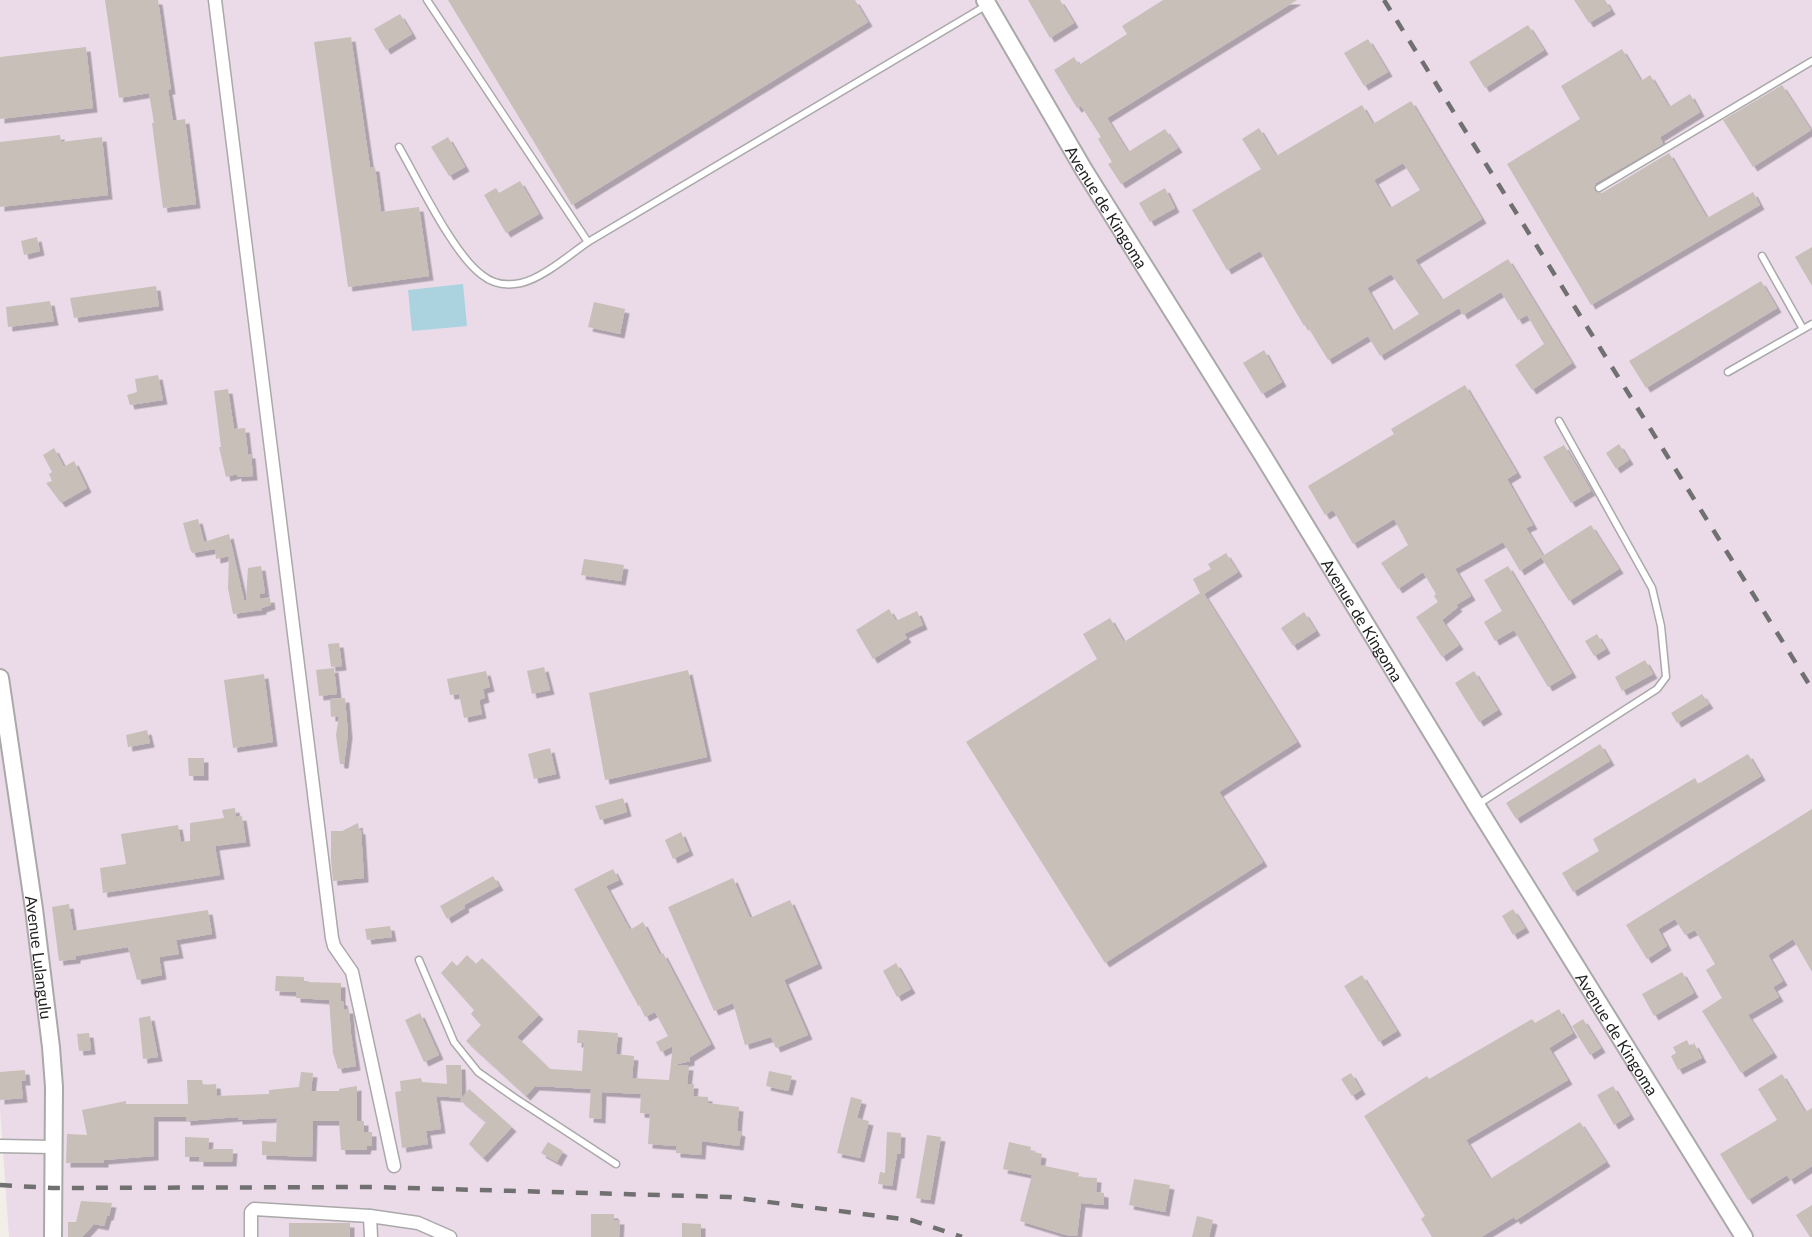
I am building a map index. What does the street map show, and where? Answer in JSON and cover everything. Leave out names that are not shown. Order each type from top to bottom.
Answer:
[{"type":"street","points":[[215,0],[332,938],[334,946],[352,972],[394,1166]]},
{"type":"street","name":"Avenue de Kingoma","points":[[986,3],[1084,170],[1262,454],[1744,1237]]},
{"type":"street","name":"Avenue Lulangulu","points":[[0,678],[34,909],[51,1047],[54,1087],[53,1237]]},
{"type":"street","points":[[0,1146],[53,1148]]},
{"type":"street","points":[[252,1237],[251,1212],[254,1209],[370,1216],[418,1223],[450,1237]]},
{"type":"street","points":[[370,1216],[370,1237]]},
{"type":"lane","points":[[427,0],[588,242]]},
{"type":"lane","points":[[399,147],[452,239],[470,265],[492,281],[512,284],[532,279],[588,242],[986,3]]},
{"type":"lane","points":[[1599,188],[1812,61]]},
{"type":"lane","points":[[1762,256],[1803,329]]},
{"type":"lane","points":[[1728,372],[1812,324]]},
{"type":"lane","points":[[1476,805],[1657,689],[1666,677],[1661,626],[1652,588],[1559,421]]},
{"type":"lane","points":[[419,960],[453,1042],[478,1072],[616,1164]]},
{"type":"shaded area","points":[[0,0],[1812,0],[1812,1237],[9,1237],[0,1109]]},
{"type":"water","points":[[463,284],[467,326],[412,331],[408,290]]},
{"type":"building","points":[[105,0],[158,0],[171,90],[168,90],[173,121],[185,119],[196,204],[163,208],[149,93],[119,98]]},
{"type":"building","points":[[448,0],[855,0],[868,22],[572,205]]},
{"type":"building","points":[[1028,0],[1060,0],[1074,23],[1050,38]]},
{"type":"building","points":[[1163,0],[1297,0],[1107,118],[1128,152],[1165,129],[1178,148],[1121,184],[1108,164],[1112,162],[1098,139],[1101,137],[1081,106],[1077,108],[1054,70],[1074,57],[1079,65],[1127,34],[1122,26]]},
{"type":"building","points":[[1574,0],[1605,0],[1611,10],[1589,23]]},
{"type":"building","points":[[400,14],[412,34],[386,50],[374,29]]},
{"type":"building","points":[[1528,25],[1544,50],[1485,88],[1469,62]]},
{"type":"building","points":[[351,37],[370,167],[375,167],[381,212],[419,207],[429,276],[348,287],[314,42]]},
{"type":"building","points":[[1368,39],[1388,72],[1364,86],[1344,53]]},
{"type":"building","points":[[86,47],[93,108],[0,119],[0,57]]},
{"type":"building","points":[[1622,49],[1641,81],[1650,75],[1669,107],[1690,94],[1700,112],[1660,137],[1663,144],[1596,183],[1595,191],[1602,193],[1669,153],[1707,218],[1753,192],[1760,205],[1591,305],[1507,164],[1580,119],[1561,86]]},
{"type":"building","points":[[1782,85],[1811,130],[1753,167],[1723,120]]},
{"type":"building","points":[[1411,101],[1482,219],[1415,260],[1442,300],[1508,259],[1572,363],[1532,390],[1515,365],[1544,344],[1527,315],[1518,320],[1501,292],[1463,315],[1459,308],[1380,356],[1368,336],[1328,360],[1306,324],[1304,326],[1260,251],[1227,270],[1192,210],[1261,169],[1242,139],[1259,128],[1276,156],[1362,105],[1373,124]],"holes":[[[1403,163],[1420,190],[1390,208],[1374,180]],[[1391,274],[1419,314],[1392,331],[1367,288]]]},
{"type":"building","points":[[60,135],[61,142],[102,137],[108,195],[0,207],[0,142]]},
{"type":"building","points":[[448,137],[465,167],[449,176],[431,147]]},
{"type":"building","points":[[520,181],[539,214],[506,233],[484,195],[496,188],[499,193]]},
{"type":"building","points":[[1165,188],[1175,208],[1150,222],[1139,203]]},
{"type":"building","points":[[37,237],[40,251],[24,255],[21,241]]},
{"type":"building","points":[[1812,247],[1812,286],[1795,257]]},
{"type":"building","points":[[1761,281],[1777,308],[1646,388],[1629,361]]},
{"type":"building","points":[[156,286],[159,306],[74,318],[70,298]]},
{"type":"building","points":[[50,301],[54,321],[8,327],[6,307]]},
{"type":"building","points":[[594,302],[625,309],[620,334],[588,327]]},
{"type":"building","points":[[1264,350],[1282,382],[1262,394],[1243,363]]},
{"type":"building","points":[[158,375],[163,400],[130,405],[127,395],[137,392],[135,379]]},
{"type":"building","points":[[1465,385],[1517,473],[1507,479],[1533,525],[1526,528],[1543,556],[1520,571],[1503,542],[1455,569],[1471,596],[1456,605],[1458,607],[1442,620],[1459,645],[1442,657],[1416,617],[1438,602],[1423,572],[1398,589],[1381,563],[1408,545],[1394,519],[1353,544],[1333,510],[1325,515],[1308,486],[1394,434],[1391,429]]},
{"type":"building","points":[[228,389],[234,429],[245,428],[253,476],[237,477],[237,474],[226,477],[219,447],[221,447],[214,391]]},
{"type":"building","points":[[1619,444],[1629,460],[1616,469],[1606,453]]},
{"type":"building","points":[[1564,445],[1591,491],[1571,503],[1543,457]]},
{"type":"building","points":[[54,448],[64,467],[74,461],[87,488],[61,503],[46,483],[52,481],[49,474],[52,472],[43,455]]},
{"type":"building","points":[[198,519],[204,542],[229,534],[244,600],[246,600],[248,568],[261,566],[265,593],[260,594],[260,599],[270,598],[271,605],[262,610],[233,614],[228,588],[229,556],[216,559],[215,549],[192,553],[190,549],[183,523]]},
{"type":"building","points":[[1591,525],[1619,569],[1569,601],[1541,557]]},
{"type":"building","points":[[1226,553],[1238,572],[1204,594],[1297,742],[1219,792],[1263,862],[1105,963],[966,742],[1097,659],[1083,634],[1110,618],[1124,642],[1200,593],[1193,579],[1211,569],[1208,564]]},
{"type":"building","points":[[584,559],[624,565],[621,581],[581,575]]},
{"type":"building","points":[[1508,566],[1572,673],[1548,687],[1514,630],[1495,641],[1484,622],[1502,611],[1484,580]]},
{"type":"building","points":[[889,609],[896,621],[917,611],[923,625],[904,634],[907,638],[873,659],[856,630]]},
{"type":"building","points":[[1304,612],[1316,631],[1293,646],[1281,628]]},
{"type":"building","points":[[1597,634],[1606,649],[1594,656],[1585,641]]},
{"type":"building","points":[[339,643],[342,666],[331,667],[328,644]]},
{"type":"building","points":[[1645,660],[1653,674],[1622,691],[1615,677]]},
{"type":"building","points":[[544,667],[550,690],[532,694],[527,671]]},
{"type":"building","points":[[334,668],[337,694],[319,696],[316,670]]},
{"type":"building","points":[[688,670],[707,757],[605,780],[589,693]]},
{"type":"building","points":[[486,671],[490,687],[483,689],[485,698],[479,700],[482,714],[464,718],[459,694],[450,695],[447,679]]},
{"type":"building","points":[[1474,671],[1498,710],[1479,722],[1455,683]]},
{"type":"building","points":[[264,674],[273,742],[233,748],[224,680]]},
{"type":"building","points":[[1702,694],[1709,704],[1677,723],[1671,713]]},
{"type":"building","points":[[345,698],[348,734],[344,764],[340,764],[336,735],[339,716],[331,717],[330,699]]},
{"type":"building","points":[[147,730],[150,743],[128,747],[126,735]]},
{"type":"building","points":[[1600,744],[1610,761],[1516,819],[1506,803]]},
{"type":"building","points":[[550,748],[556,774],[534,779],[528,754]]},
{"type":"building","points":[[1748,754],[1761,776],[1573,892],[1562,873],[1599,851],[1593,839],[1695,778],[1698,784]]},
{"type":"building","points":[[188,758],[204,758],[204,776],[189,776]]},
{"type":"building","points":[[623,798],[627,812],[600,820],[595,806]]},
{"type":"building","points":[[235,808],[236,817],[242,816],[246,842],[215,846],[220,875],[103,893],[100,868],[126,864],[121,834],[178,825],[181,842],[190,841],[190,823],[224,818],[222,810]]},
{"type":"building","points":[[1812,809],[1812,972],[1793,939],[1768,955],[1783,981],[1773,987],[1779,997],[1748,1015],[1773,1053],[1741,1073],[1702,1011],[1722,998],[1706,970],[1715,964],[1695,930],[1685,935],[1675,919],[1658,929],[1667,946],[1647,959],[1626,925]]},
{"type":"building","points":[[358,823],[359,830],[361,830],[364,878],[333,881],[331,831],[342,831]]},
{"type":"building","points":[[681,832],[689,851],[673,859],[665,840]]},
{"type":"building","points":[[613,869],[619,880],[606,886],[630,930],[643,922],[660,955],[663,953],[711,1044],[690,1057],[690,1061],[674,1065],[689,1066],[687,1084],[694,1084],[693,1096],[708,1097],[708,1103],[739,1107],[737,1131],[741,1132],[739,1146],[702,1141],[701,1155],[676,1153],[676,1146],[648,1144],[650,1114],[640,1113],[641,1094],[602,1092],[601,1119],[589,1118],[591,1089],[535,1086],[526,1096],[466,1041],[481,1025],[471,1014],[474,1010],[441,973],[452,961],[457,966],[467,955],[476,964],[482,958],[539,1015],[517,1037],[550,1069],[582,1071],[584,1043],[577,1043],[578,1030],[618,1033],[616,1054],[634,1056],[632,1078],[669,1080],[673,1046],[661,1052],[656,1042],[668,1036],[655,1012],[645,1017],[574,889]]},
{"type":"building","points":[[493,876],[499,886],[464,905],[465,908],[447,919],[440,906]]},
{"type":"building","points":[[733,878],[750,918],[790,900],[818,964],[784,980],[808,1035],[776,1048],[771,1037],[745,1045],[733,1003],[714,1011],[668,907]]},
{"type":"building","points":[[69,904],[73,931],[208,910],[212,934],[176,940],[179,954],[159,957],[162,975],[137,980],[128,947],[59,961],[52,907]]},
{"type":"building","points":[[1513,909],[1525,928],[1513,935],[1502,916]]},
{"type":"building","points":[[390,926],[392,937],[367,940],[365,929]]},
{"type":"building","points":[[896,963],[911,989],[897,997],[883,971]]},
{"type":"building","points":[[1682,972],[1694,993],[1654,1016],[1642,994]]},
{"type":"building","points":[[1362,975],[1397,1031],[1379,1042],[1344,986]]},
{"type":"building","points":[[276,976],[304,977],[304,982],[341,983],[341,1001],[343,1001],[344,1009],[349,1009],[356,1066],[338,1069],[333,1053],[329,1000],[296,998],[296,992],[275,991]]},
{"type":"building","points":[[1559,1009],[1573,1033],[1549,1048],[1568,1080],[1466,1140],[1490,1179],[1580,1122],[1606,1162],[1516,1220],[1514,1217],[1481,1237],[1432,1237],[1421,1219],[1425,1216],[1364,1116],[1427,1076],[1429,1079],[1532,1019],[1535,1023]]},
{"type":"building","points":[[420,1013],[439,1055],[424,1062],[405,1020]]},
{"type":"building","points":[[150,1016],[158,1057],[143,1059],[139,1018]]},
{"type":"building","points":[[1583,1019],[1601,1048],[1590,1055],[1572,1026]]},
{"type":"building","points":[[89,1033],[91,1050],[79,1051],[77,1034]]},
{"type":"building","points":[[1687,1040],[1690,1047],[1694,1043],[1702,1058],[1678,1070],[1671,1056],[1676,1053],[1673,1047]]},
{"type":"building","points":[[446,1065],[461,1065],[462,1098],[436,1096],[441,1129],[426,1131],[428,1144],[402,1148],[395,1092],[401,1091],[400,1081],[421,1078],[422,1082],[447,1084]]},
{"type":"building","points":[[25,1070],[26,1081],[21,1081],[23,1098],[0,1100],[0,1072]]},
{"type":"building","points":[[769,1071],[792,1076],[788,1091],[766,1086]]},
{"type":"building","points":[[301,1072],[313,1073],[311,1091],[339,1091],[339,1089],[357,1086],[357,1121],[364,1121],[364,1132],[372,1132],[372,1146],[367,1146],[366,1150],[341,1150],[339,1121],[313,1121],[312,1157],[262,1155],[262,1141],[276,1142],[277,1118],[238,1120],[238,1117],[186,1121],[186,1117],[154,1117],[154,1156],[104,1160],[104,1163],[66,1163],[67,1134],[87,1135],[82,1110],[126,1101],[126,1104],[188,1104],[187,1080],[202,1080],[203,1085],[216,1084],[217,1096],[269,1094],[269,1090],[299,1087]]},
{"type":"building","points":[[1351,1073],[1361,1090],[1352,1096],[1341,1079]]},
{"type":"building","points":[[1782,1074],[1805,1112],[1812,1108],[1812,1166],[1790,1180],[1787,1175],[1748,1200],[1720,1154],[1777,1120],[1758,1089]]},
{"type":"building","points":[[1613,1086],[1630,1115],[1614,1125],[1597,1095]]},
{"type":"building","points":[[469,1089],[512,1127],[483,1158],[469,1144],[486,1122],[460,1100]]},
{"type":"building","points":[[851,1097],[862,1100],[857,1118],[869,1121],[860,1158],[837,1153]]},
{"type":"building","points":[[887,1132],[901,1133],[900,1154],[897,1154],[892,1186],[878,1184],[880,1172],[885,1173]]},
{"type":"building","points":[[927,1135],[941,1137],[930,1200],[916,1198]]},
{"type":"building","points":[[185,1137],[209,1138],[208,1149],[233,1149],[232,1162],[199,1162],[199,1157],[185,1157]]},
{"type":"building","points":[[548,1142],[563,1151],[557,1162],[541,1153]]},
{"type":"building","points":[[1009,1142],[1031,1147],[1030,1151],[1042,1154],[1040,1165],[1079,1173],[1078,1177],[1097,1178],[1096,1192],[1104,1193],[1104,1205],[1081,1203],[1077,1236],[1066,1235],[1020,1221],[1032,1175],[1003,1169]]},
{"type":"building","points":[[1134,1179],[1170,1185],[1165,1212],[1129,1205]]},
{"type":"building","points":[[81,1201],[112,1203],[109,1216],[104,1226],[94,1224],[82,1237],[68,1237],[68,1222],[76,1222]]},
{"type":"building","points":[[1812,1205],[1812,1237],[1810,1237],[1796,1215]]},
{"type":"building","points":[[591,1214],[614,1214],[614,1220],[620,1220],[619,1237],[591,1237]]},
{"type":"building","points":[[1197,1216],[1213,1220],[1209,1237],[1192,1237]]},
{"type":"building","points":[[289,1223],[350,1223],[350,1237],[289,1237]]},
{"type":"building","points":[[682,1223],[701,1224],[701,1237],[682,1237]]},
{"type":"railway","points":[[1384,0],[1812,689]]},
{"type":"railway","points":[[0,1185],[52,1188],[373,1187],[729,1197],[911,1220],[962,1237]]}]
